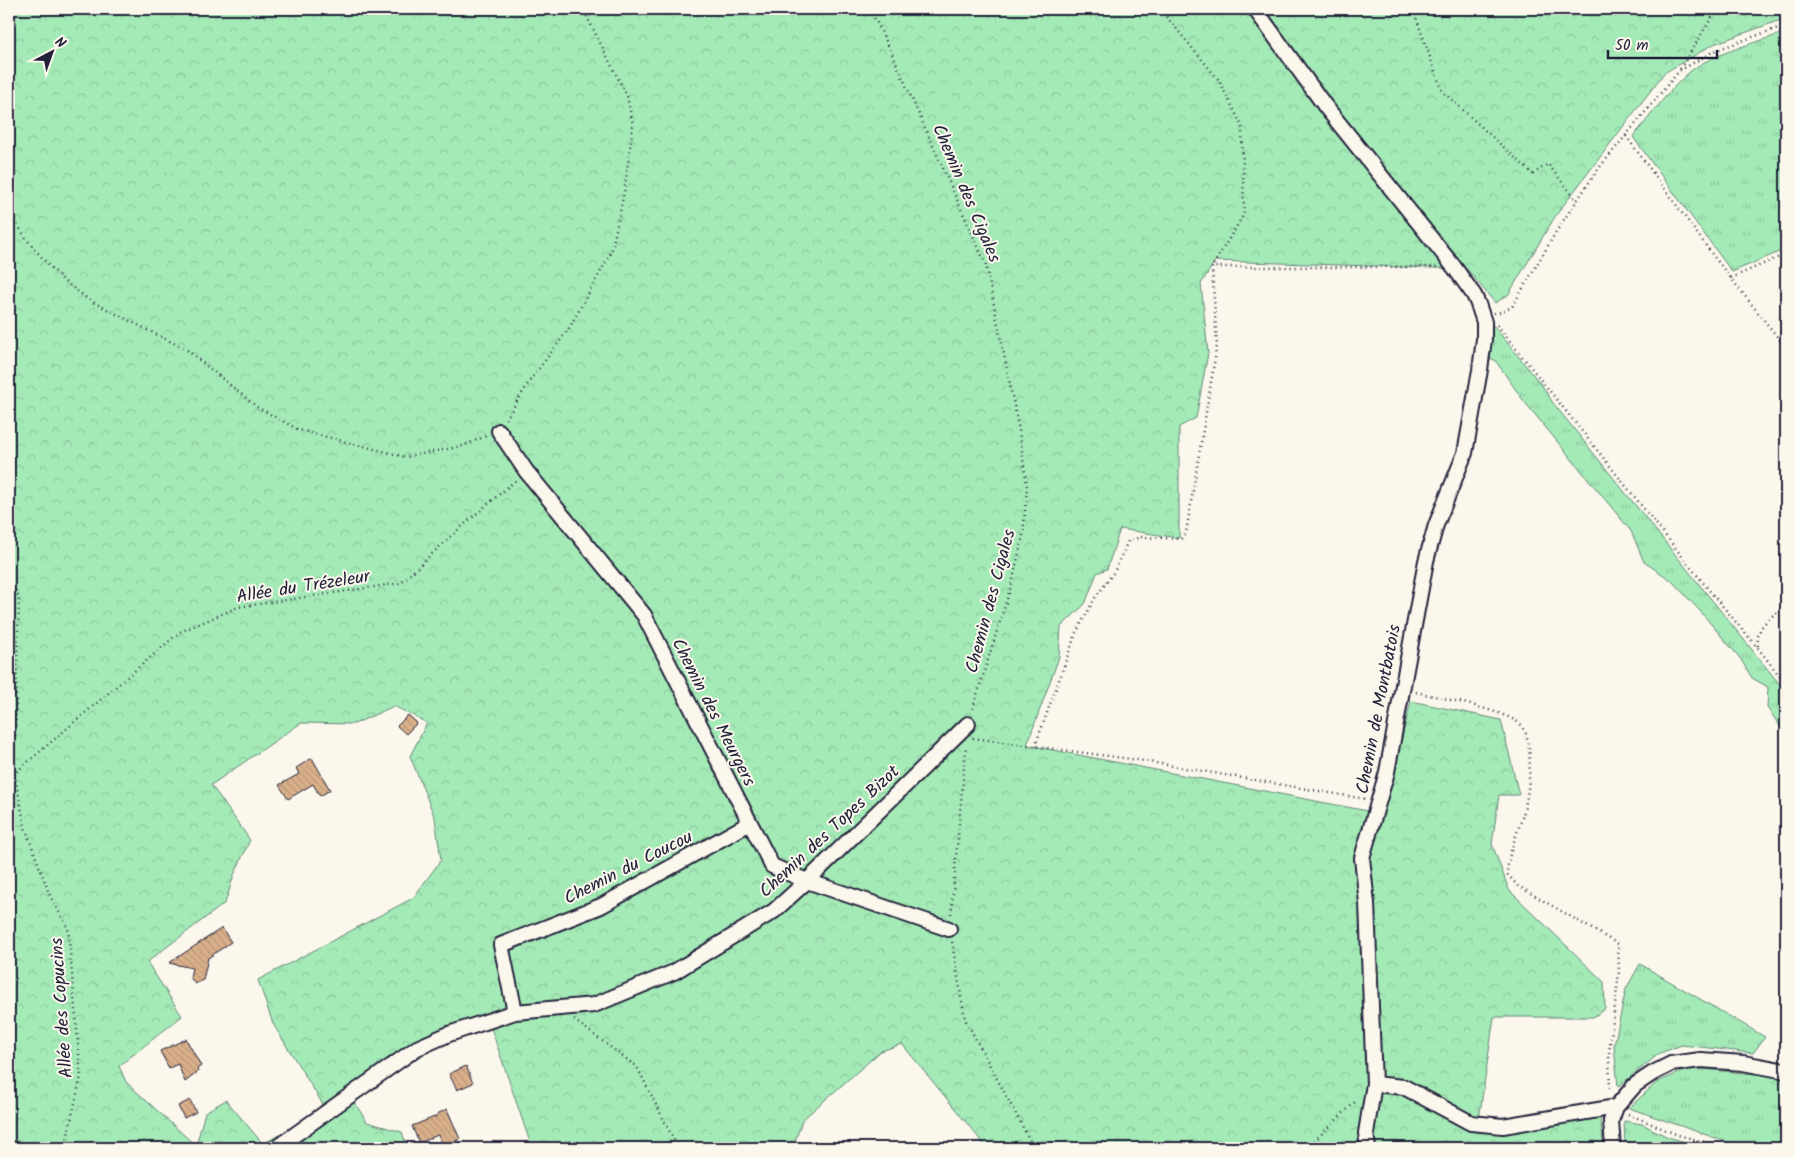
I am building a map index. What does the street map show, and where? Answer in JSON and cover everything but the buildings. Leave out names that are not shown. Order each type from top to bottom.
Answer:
[{"type":"street","name":"Chemin de Montbatois","points":[[1255,9],[1325,106],[1454,267],[1478,304],[1484,322],[1484,339],[1465,453],[1431,541],[1386,772],[1362,858],[1367,903],[1374,1084],[1366,1132],[1368,1148]]},
{"type":"street","name":"Chemin des Meurgers","points":[[499,431],[526,471],[644,615],[772,866],[807,881],[949,930]]},
{"type":"street","name":"Chemin des Topes Bizot","points":[[276,1148],[417,1048],[449,1034],[515,1012],[594,1005],[674,972],[774,911],[968,731]]},
{"type":"street","name":"Chemin du Coucou","points":[[515,1012],[501,945],[601,906],[750,823]]},
{"type":"street","points":[[1613,1148],[1611,1121],[1614,1108],[1635,1086],[1653,1072],[1671,1064],[1700,1060],[1743,1063],[1786,1071]]},
{"type":"street","points":[[1374,1084],[1404,1087],[1471,1123],[1503,1126],[1614,1108]]},
{"type":"path","points":[[9,212],[28,241],[65,282],[91,301],[187,350],[258,407],[298,430],[406,457],[463,446],[499,431],[531,379],[568,330],[611,253],[624,193],[633,125],[627,96],[583,9]]},
{"type":"path","name":"Chemin des Cigales","points":[[870,9],[889,47],[986,265],[1019,430],[1026,478],[1023,536],[1012,583],[968,731],[949,930],[965,1019],[1034,1148]]},
{"type":"path","points":[[1035,746],[1076,633],[1095,598],[1114,572],[1128,541],[1141,537],[1181,539],[1186,533],[1217,346],[1212,267],[1244,214],[1242,126],[1218,80],[1160,9]]},
{"type":"path","points":[[1413,9],[1442,91],[1533,174],[1548,164],[1577,201]]},
{"type":"path","points":[[1478,304],[1487,310],[1497,313],[1512,307],[1598,168],[1679,71],[1717,9]]},
{"type":"path","points":[[1679,71],[1714,51],[1786,25]]},
{"type":"path","points":[[1626,136],[1731,278],[1786,348]]},
{"type":"path","points":[[1731,278],[1786,254]]},
{"type":"path","points":[[1212,267],[1454,267]]},
{"type":"path","points":[[1495,321],[1786,684]]},
{"type":"path","name":"Allée du Trézeleur","points":[[9,778],[180,632],[238,607],[401,583],[453,534],[526,471]]},
{"type":"path","name":"Allée des Copucins","points":[[9,577],[19,598],[14,772],[25,827],[50,896],[68,928],[81,1076],[65,1148]]},
{"type":"path","points":[[1758,648],[1757,634],[1765,623],[1786,605]]},
{"type":"path","points":[[1402,688],[1504,714],[1522,725],[1528,744],[1530,764],[1526,805],[1518,833],[1510,850],[1507,874],[1518,886],[1618,944],[1619,972],[1609,1054],[1614,1108],[1685,1138],[1728,1148]]},
{"type":"path","points":[[968,731],[1035,746],[1138,760],[1379,801]]},
{"type":"path","points":[[556,1008],[637,1067],[678,1148]]},
{"type":"path","points":[[1307,1148],[1374,1084]]},
{"type":"green space","points":[[9,9],[1786,9],[1786,18],[1714,44],[1664,73],[1556,215],[1508,295],[1495,303],[1467,269],[1215,261],[1201,284],[1208,353],[1196,418],[1179,427],[1179,538],[1120,529],[1107,569],[1097,573],[1085,604],[1061,627],[1059,657],[1027,745],[1383,814],[1411,701],[1501,720],[1519,795],[1499,795],[1492,844],[1509,890],[1604,982],[1605,1009],[1593,1017],[1494,1017],[1477,1133],[1600,1118],[1604,1148],[987,1148],[902,1044],[881,1051],[802,1120],[793,1148],[532,1148],[490,1025],[437,1046],[353,1100],[367,1122],[402,1132],[407,1148],[9,1148]],"holes":[[[394,706],[427,723],[410,756],[435,818],[441,860],[413,898],[258,980],[273,1024],[322,1103],[315,1114],[263,1144],[226,1100],[205,1112],[196,1146],[126,1082],[119,1066],[182,1016],[147,962],[225,903],[234,875],[250,840],[211,785],[301,723],[354,724]]]},
{"type":"green space","points":[[1786,32],[1786,249],[1732,272],[1633,137],[1669,93],[1692,70],[1724,53]]},
{"type":"green space","points":[[1494,326],[1543,387],[1553,403],[1786,692],[1786,734],[1767,708],[1768,687],[1752,678],[1740,658],[1671,580],[1644,562],[1631,531],[1523,400],[1495,360],[1486,357],[1490,327]]},
{"type":"green space","points":[[1640,964],[1765,1037],[1753,1053],[1682,1045],[1660,1053],[1618,1087],[1614,1046],[1626,989]]},
{"type":"green space","points":[[1691,1068],[1786,1077],[1786,1148],[1744,1148],[1629,1108],[1657,1082]]},
{"type":"green space","points":[[1624,1121],[1642,1124],[1668,1137],[1696,1145],[1694,1148],[1625,1148]]}]
